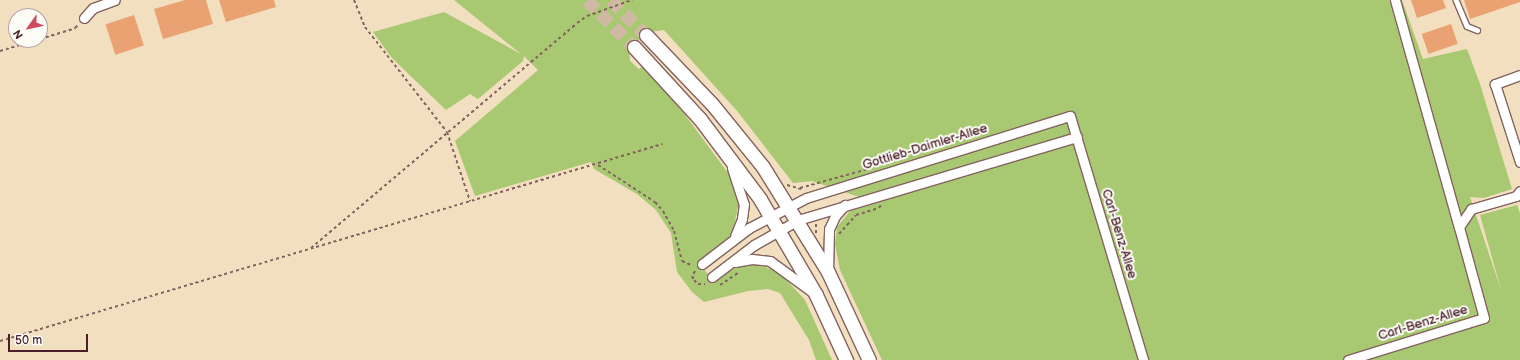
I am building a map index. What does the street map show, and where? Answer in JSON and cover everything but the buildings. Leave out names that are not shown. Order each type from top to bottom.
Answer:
[{"type":"main road","points":[[646,35],[740,137],[798,220],[828,272],[869,360]]},
{"type":"main road","points":[[634,47],[678,94],[724,150],[770,214],[816,295],[846,360]]},
{"type":"street","points":[[84,18],[93,8],[115,0]]},
{"type":"street","name":"Carl-Benz-Allee","points":[[1348,360],[1484,318],[1395,0]]},
{"type":"street","points":[[1520,75],[1495,84],[1520,162]]},
{"type":"street","name":"Carl-Benz-Allee","points":[[1070,116],[1143,360]]},
{"type":"street","name":"Gottlieb-Daimler-Allee","points":[[702,264],[734,238],[770,214],[809,197],[1070,116]]},
{"type":"street","points":[[712,277],[779,229],[798,220],[847,203],[1077,137]]},
{"type":"street","points":[[724,150],[740,187],[744,204],[742,219],[734,238]]},
{"type":"street","points":[[1459,227],[1471,209],[1516,196],[1520,191]]},
{"type":"street","points":[[828,272],[828,235],[835,216],[847,203]]},
{"type":"street","points":[[728,265],[743,259],[770,261],[816,295]]},
{"type":"lane","points":[[1456,0],[1467,26],[1477,30]]},
{"type":"path","points":[[354,0],[365,27],[447,132],[470,201]]},
{"type":"path","points":[[310,249],[577,23],[587,16],[632,0]]},
{"type":"path","points":[[48,36],[75,28],[84,18]]},
{"type":"path","points":[[0,51],[10,48]]},
{"type":"path","points":[[0,341],[470,201],[598,165],[662,144]]},
{"type":"path","points":[[598,165],[655,202],[663,211],[674,231],[682,261],[693,266],[702,264]]},
{"type":"path","points":[[818,232],[838,236],[856,214],[879,208],[886,192]]},
{"type":"path","points":[[702,264],[693,272],[694,280],[702,285],[712,277]]},
{"type":"path","points":[[720,285],[736,273],[742,272]]},
{"type":"green space","points":[[454,0],[1402,0],[1423,59],[1467,49],[1480,84],[1512,189],[1484,198],[1470,197],[1502,293],[1480,215],[1517,205],[1520,213],[1520,360],[882,360],[840,270],[835,244],[837,227],[850,211],[877,203],[812,181],[793,183],[738,112],[664,30],[649,32],[629,48],[630,61],[639,69],[644,65],[674,100],[731,177],[740,197],[733,231],[727,240],[699,263],[714,282],[735,268],[751,262],[779,272],[805,300],[832,360],[816,360],[809,340],[780,293],[768,289],[748,291],[704,302],[692,292],[677,272],[671,233],[656,210],[637,194],[594,169],[591,162],[475,196],[455,141],[538,70],[524,56],[523,61],[478,99],[470,94],[446,110],[392,58],[373,32],[444,12],[521,54]]},
{"type":"tunnel","points":[[587,0],[634,47]]},
{"type":"tunnel","points":[[611,0],[646,35]]}]
